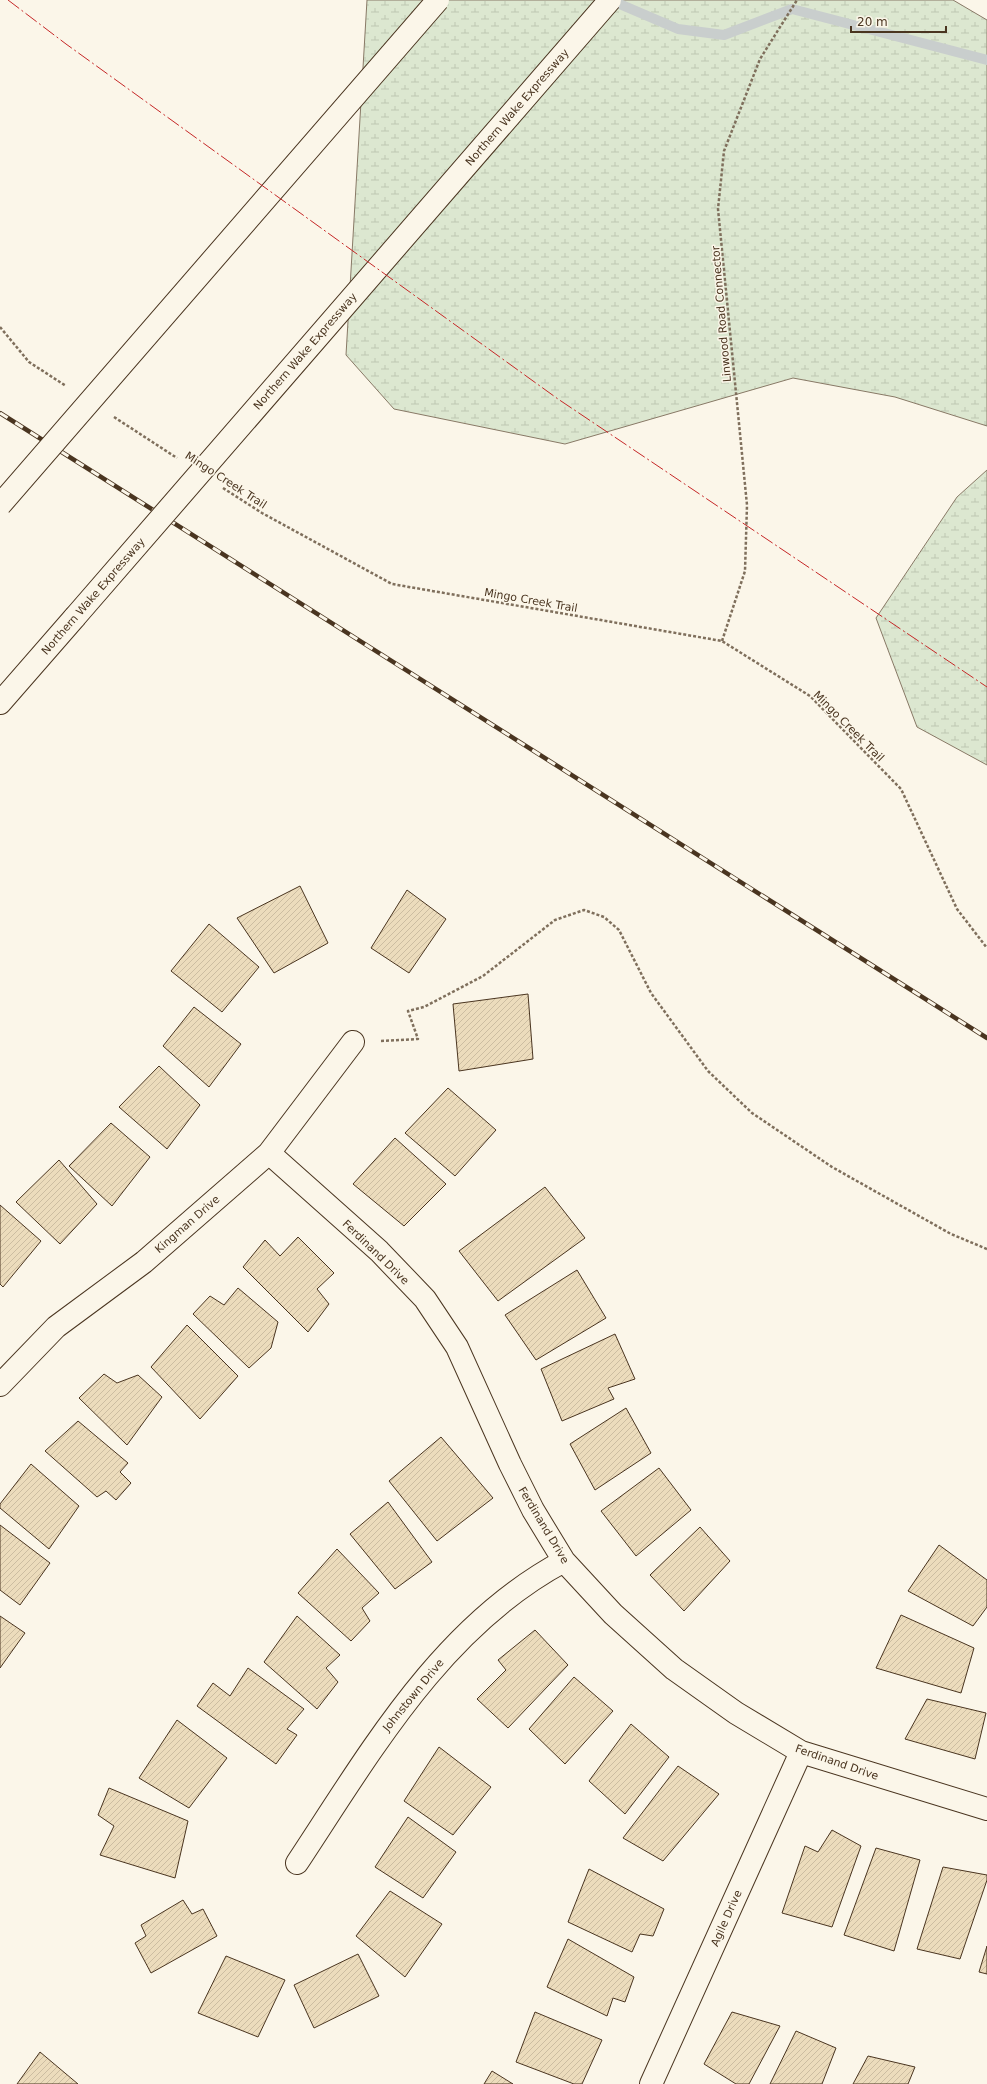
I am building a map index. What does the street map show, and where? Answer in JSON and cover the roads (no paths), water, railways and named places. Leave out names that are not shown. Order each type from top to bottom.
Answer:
[{"type":"main road","points":[[0,505],[438,0]]},
{"type":"main road","name":"Northern Wake Expressway","points":[[0,703],[610,0]]},
{"type":"main road","name":"Kingman Drive","points":[[0,1386],[56,1327],[144,1262],[269,1153],[353,1042]]},
{"type":"main road","name":"Ferdinand Drive","points":[[269,1153],[379,1251],[425,1299],[457,1347],[516,1477],[533,1510],[564,1561],[613,1614],[674,1669],[736,1713],[801,1752],[987,1809]]},
{"type":"main road","name":"Johnstown Drive","points":[[298,1863],[382,1734],[445,1655],[499,1605],[536,1576],[564,1561]]},
{"type":"main road","name":"Agile Drive","points":[[652,2084],[801,1752]]},
{"type":"waterway","points":[[610,0],[678,29],[724,35],[792,9],[987,60]]},
{"type":"railway","points":[[0,413],[987,1038]]}]
